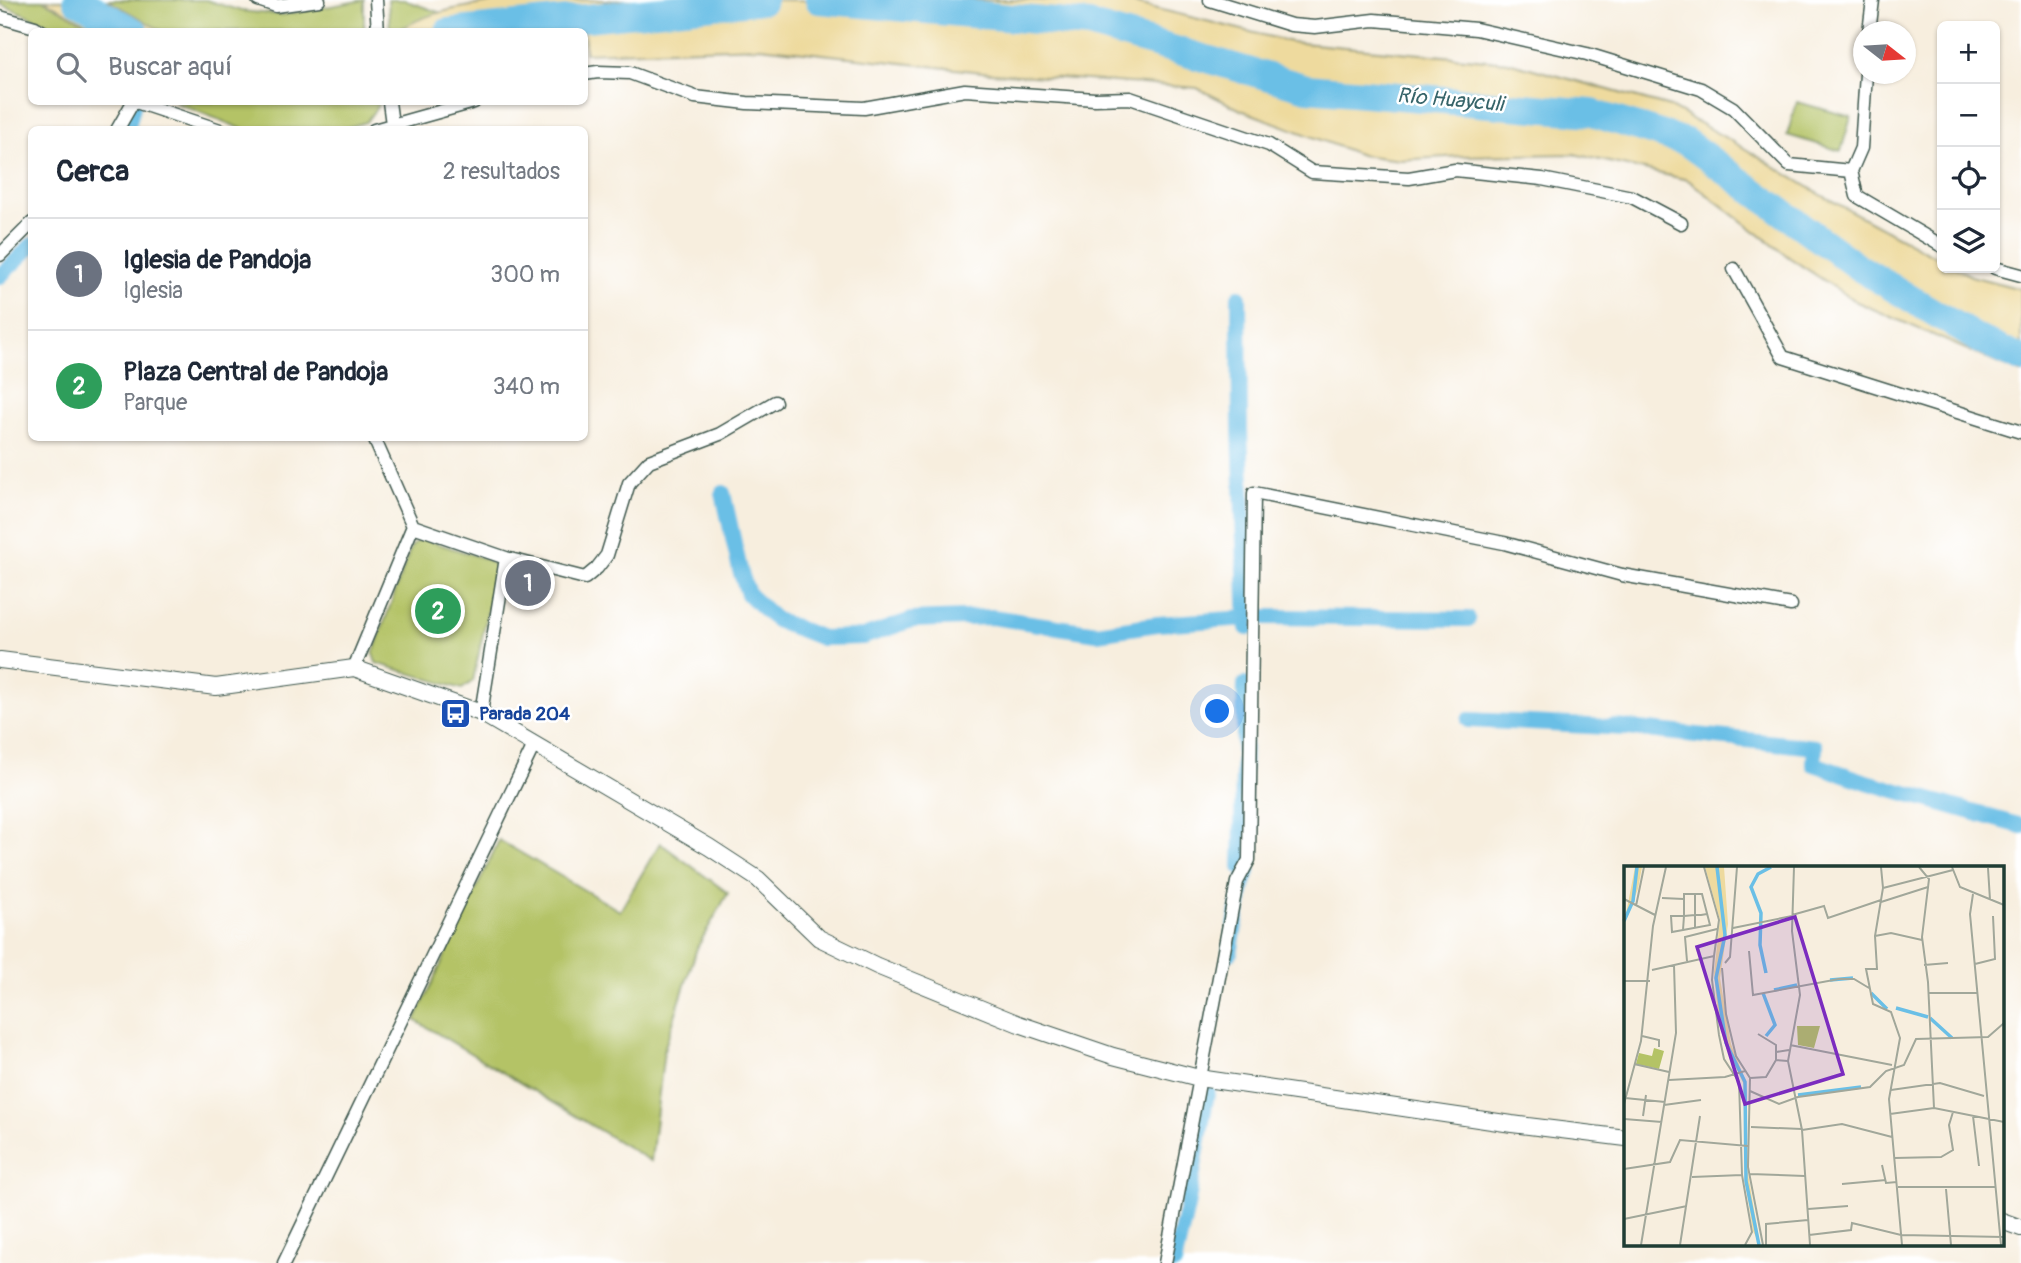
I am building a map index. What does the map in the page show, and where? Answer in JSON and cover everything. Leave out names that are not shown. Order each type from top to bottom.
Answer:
[{"type":"street","points":[[258,0],[276,6],[319,0]]},
{"type":"street","points":[[376,0],[378,28]]},
{"type":"street","points":[[1210,0],[1291,25],[1315,27],[1374,20],[1476,29],[1587,54],[1701,89],[1733,107],[1789,164],[1851,171]]},
{"type":"street","points":[[1870,21],[1873,0]]},
{"type":"street","points":[[0,17],[37,28]]},
{"type":"street","points":[[588,73],[630,73],[695,97],[786,105],[864,108],[965,90],[1095,99],[1130,98],[1269,145],[1312,172],[1409,178],[1455,170],[1542,179],[1632,197],[1681,223]]},
{"type":"street","points":[[1865,84],[1861,148],[1851,171],[1857,196],[1937,243]]},
{"type":"street","points":[[120,126],[133,105]]},
{"type":"street","points":[[144,105],[208,126]]},
{"type":"street","points":[[389,105],[392,124]]},
{"type":"street","points":[[386,126],[463,105]]},
{"type":"street","points":[[0,255],[28,227]]},
{"type":"street","points":[[1734,269],[1783,357],[2021,432]]},
{"type":"street","points":[[2000,269],[2021,275]]},
{"type":"street","points":[[413,526],[506,558],[585,578],[607,555],[629,483],[649,461],[720,434],[775,402]]},
{"type":"street","points":[[354,668],[413,526],[375,441]]},
{"type":"street","points":[[1165,1263],[1237,882],[1249,860],[1254,493],[1504,543],[1622,575],[1791,605]]},
{"type":"street","points":[[481,713],[506,558]]},
{"type":"street","points":[[0,660],[216,687],[354,668],[481,713],[709,847],[758,879],[819,938],[877,966],[1019,1024],[1113,1056],[1199,1078],[1624,1138]]},
{"type":"street","points":[[284,1263],[534,745]]},
{"type":"street","points":[[2004,1223],[2021,1228]]},
{"type":"green space","points":[[0,0],[43,0],[95,28],[55,28],[0,4]]},
{"type":"green space","points":[[107,0],[206,0],[241,11],[282,15],[364,0],[364,28],[157,28]]},
{"type":"green space","points":[[388,0],[404,0],[441,13],[401,28],[390,28]]},
{"type":"green space","points":[[1797,102],[1851,117],[1841,151],[1787,135]]},
{"type":"green space","points":[[182,105],[378,105],[366,122],[352,126],[235,126]]},
{"type":"green space","points":[[420,538],[486,559],[497,567],[473,681],[462,689],[376,663],[373,654],[411,547]]},
{"type":"green space","points":[[499,840],[620,911],[660,843],[728,893],[697,948],[664,1050],[651,1161],[415,1020]]},
{"type":"sand","points":[[43,0],[107,0],[157,28],[95,28]]},
{"type":"sand","points":[[507,0],[1122,0],[1291,42],[1508,62],[1670,107],[1823,196],[1937,257],[1937,273],[1965,273],[2021,289],[2021,373],[1857,302],[1790,258],[1688,180],[1574,154],[1400,160],[1361,155],[1241,110],[1197,88],[991,73],[760,47],[588,53],[588,28],[404,28],[436,14]]},
{"type":"waterway","name":"Río Huayculi","points":[[77,0],[128,28]]},
{"type":"waterway","name":"Río Huayculi","points":[[487,28],[763,0]]},
{"type":"waterway","name":"Río Huayculi","points":[[819,0],[1089,25],[1307,88],[1592,113],[1686,142],[1858,267],[1980,340],[2021,359]]},
{"type":"waterway","points":[[128,126],[133,105]]},
{"type":"waterway","points":[[0,276],[28,249]]},
{"type":"waterway","points":[[1239,297],[1240,429],[1247,628]]},
{"type":"waterway","points":[[723,493],[748,594],[776,620],[822,638],[863,637],[912,620],[992,617],[1097,633],[1157,624],[1247,618]]},
{"type":"waterway","points":[[1262,617],[1468,619]]},
{"type":"waterway","points":[[1230,953],[1248,871],[1241,867],[1245,685]]},
{"type":"waterway","points":[[1469,720],[1628,728],[1815,747],[1814,764],[2021,826]]},
{"type":"waterway","points":[[1174,1263],[1187,1207],[1208,1087]]},
{"type":"place","name":"Iglesia de Pandoja","points":[[528,583]]},
{"type":"place","name":"Plaza Central de Pandoja","points":[[438,611]]},
{"type":"place","name":"Parada 204","points":[[456,714]]}]
